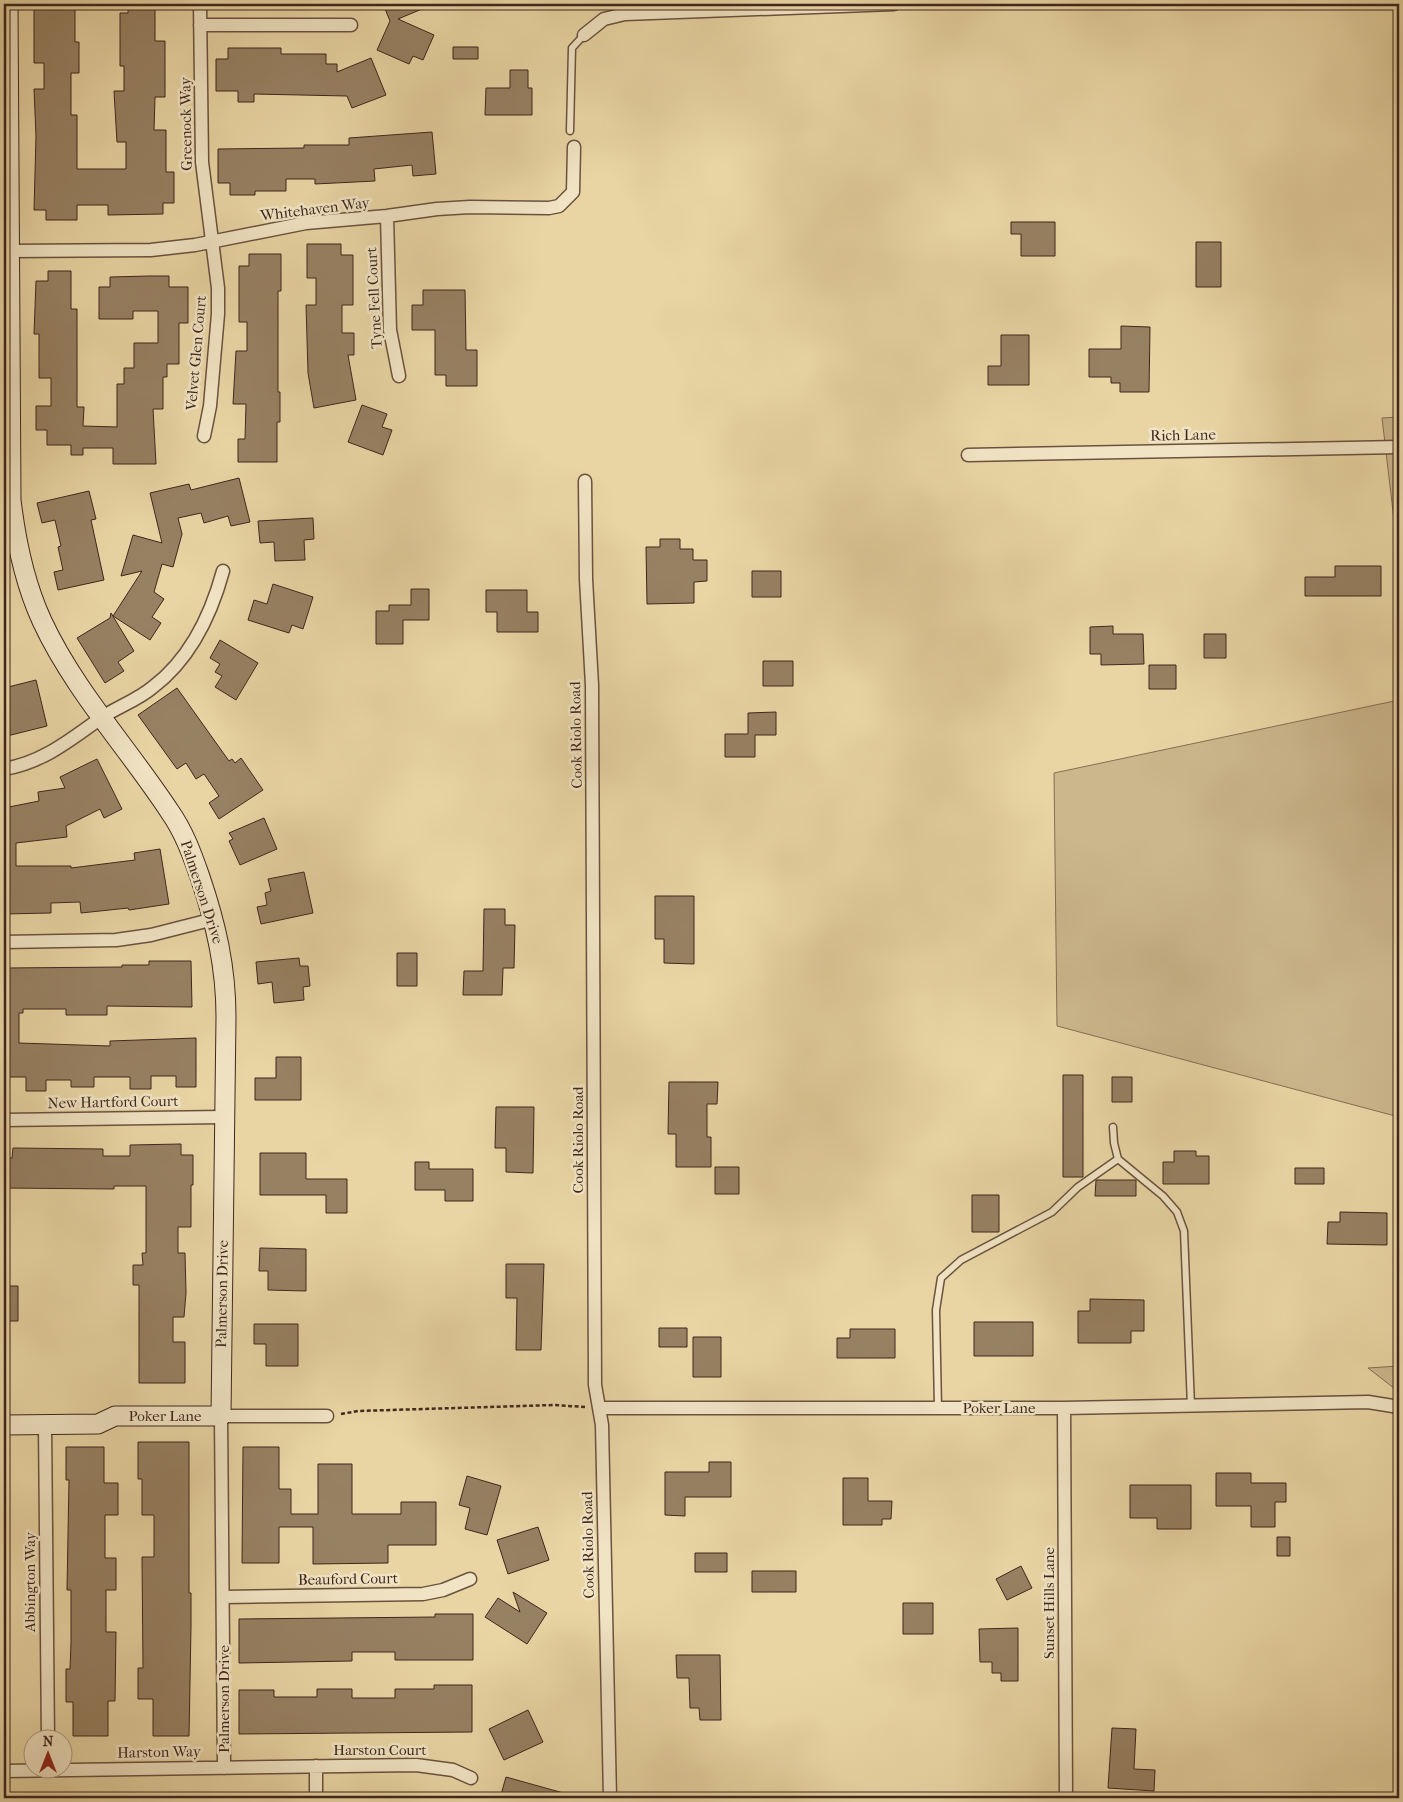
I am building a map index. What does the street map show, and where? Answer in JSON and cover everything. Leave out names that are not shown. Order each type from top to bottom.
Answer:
[{"type":"street","name":"Palmerson Drive","points":[[8,4],[6,98],[9,251],[7,391],[11,500],[16,537],[26,579],[42,620],[59,653],[171,813],[188,844],[214,919],[223,955],[226,985],[220,1416],[224,1768]]},
{"type":"street","name":"Greenock Way","points":[[200,4],[202,162],[212,242]]},
{"type":"street","points":[[584,35],[604,19],[625,14],[894,4]]},
{"type":"street","points":[[200,25],[351,25]]},
{"type":"street","name":"Whitehaven Way","points":[[9,251],[152,250],[212,242],[306,223],[387,216],[437,209],[549,208],[559,206],[573,192],[574,147]]},
{"type":"street","name":"Tyne Fell Court","points":[[387,216],[390,330],[399,376]]},
{"type":"street","name":"Velvet Glen Court","points":[[204,436],[210,406],[218,314],[218,288],[212,242]]},
{"type":"street","name":"Rich Lane","points":[[968,454],[1399,448]]},
{"type":"street","name":"Cook Riolo Road","points":[[585,481],[586,579],[592,685],[595,1375],[602,1425],[610,1798]]},
{"type":"street","points":[[4,769],[40,759],[62,746],[102,717],[153,688],[174,667],[190,647],[205,621],[223,572]]},
{"type":"street","points":[[4,942],[116,940],[151,935],[214,919]]},
{"type":"street","name":"New Hartford Court","points":[[4,1120],[223,1117]]},
{"type":"street","name":"Poker Lane","points":[[599,1408],[1064,1408],[1368,1402],[1399,1406]]},
{"type":"street","name":"Sunset Hills Lane","points":[[1064,1408],[1066,1798]]},
{"type":"street","name":"Poker Lane","points":[[4,1425],[98,1424],[115,1416],[327,1416]]},
{"type":"street","name":"Abbington Way","points":[[45,1425],[48,1730]]},
{"type":"street","name":"Beauford Court","points":[[223,1597],[424,1594],[443,1590],[470,1579]]},
{"type":"street","points":[[316,1766],[316,1798]]},
{"type":"street","name":"Harston Way","points":[[72,1770],[316,1766]]},
{"type":"street","name":"Harston Court","points":[[316,1766],[434,1766],[472,1778]]},
{"type":"street","name":"Harston Way","points":[[4,1771],[22,1771]]},
{"type":"lane","points":[[570,131],[572,48],[584,35]]},
{"type":"lane","points":[[1113,1127],[1118,1160],[1164,1196],[1177,1212],[1184,1231],[1191,1406]]},
{"type":"lane","points":[[938,1408],[936,1310],[941,1278],[961,1260],[1052,1212],[1078,1187],[1118,1160]]},
{"type":"path","points":[[327,1416],[358,1411],[554,1405],[599,1408]]},
{"type":"shaded area","points":[[1399,417],[1399,562],[1382,418]]},
{"type":"shaded area","points":[[1399,700],[1399,1117],[1057,1026],[1054,773]]},
{"type":"shaded area","points":[[1399,1366],[1399,1392],[1368,1368]]},
{"type":"building","points":[[128,4],[155,4],[155,41],[165,41],[165,97],[155,97],[154,130],[166,130],[166,172],[174,172],[174,203],[163,203],[163,214],[108,215],[108,205],[77,205],[77,220],[46,220],[46,210],[34,210],[36,136],[34,89],[44,89],[44,63],[34,63],[34,6],[75,6],[75,42],[79,42],[79,73],[71,73],[71,115],[77,115],[77,169],[126,169],[126,142],[117,142],[114,91],[124,91],[124,66],[120,66],[120,13],[128,13]]},
{"type":"building","points":[[383,4],[434,4],[398,19],[434,35],[423,60],[413,56],[409,64],[377,50],[390,21]]},
{"type":"building","points":[[453,47],[478,47],[478,59],[453,59]]},
{"type":"building","points":[[228,48],[281,48],[281,54],[326,54],[326,64],[337,64],[337,72],[371,58],[386,95],[352,108],[347,96],[254,94],[254,102],[238,102],[238,91],[216,91],[216,59],[228,59]]},
{"type":"building","points":[[510,70],[528,70],[528,88],[532,88],[532,115],[485,115],[486,88],[510,88]]},
{"type":"building","points":[[432,132],[436,174],[413,176],[412,165],[374,169],[375,181],[315,184],[315,179],[286,179],[286,191],[255,191],[255,195],[230,195],[230,183],[218,183],[218,149],[304,148],[304,145],[349,145],[349,138]]},
{"type":"building","points":[[1011,222],[1055,222],[1055,256],[1021,256],[1021,234],[1011,234]]},
{"type":"building","points":[[1196,242],[1221,242],[1221,287],[1196,287]]},
{"type":"building","points":[[307,244],[341,244],[341,255],[353,255],[353,305],[342,305],[342,333],[354,333],[354,355],[348,355],[356,400],[314,408],[308,373],[306,305],[316,305],[316,278],[307,278]]},
{"type":"building","points":[[249,254],[281,254],[281,291],[278,291],[278,392],[280,392],[280,422],[277,422],[277,462],[238,462],[238,439],[245,439],[246,404],[233,404],[236,351],[247,351],[247,322],[239,322],[239,266],[249,266]]},
{"type":"building","points":[[48,271],[71,271],[71,309],[77,309],[77,407],[84,407],[83,426],[117,427],[117,384],[124,384],[124,368],[134,368],[134,343],[158,343],[158,311],[133,311],[133,319],[99,319],[99,287],[110,287],[110,277],[169,276],[169,287],[188,287],[188,323],[179,323],[179,364],[167,364],[167,377],[163,377],[163,409],[153,409],[156,464],[113,464],[113,448],[83,448],[83,455],[71,455],[71,445],[47,445],[47,430],[36,430],[36,406],[51,406],[51,378],[39,378],[39,334],[34,334],[36,281],[48,281]]},
{"type":"building","points":[[423,290],[465,290],[466,350],[477,350],[477,386],[446,386],[446,375],[435,375],[435,330],[412,330],[412,305],[423,305]]},
{"type":"building","points":[[1121,326],[1150,327],[1149,392],[1120,392],[1120,383],[1111,383],[1111,377],[1089,377],[1089,349],[1121,349]]},
{"type":"building","points":[[1001,335],[1029,335],[1029,385],[988,385],[988,366],[1001,366]]},
{"type":"building","points":[[362,405],[387,414],[382,427],[392,430],[383,455],[348,442]]},
{"type":"building","points":[[239,478],[250,522],[231,526],[228,516],[204,523],[201,513],[178,518],[182,534],[173,567],[162,564],[154,592],[164,599],[152,617],[161,623],[150,640],[113,616],[142,571],[121,576],[133,535],[162,543],[150,493],[189,484],[191,490]]},
{"type":"building","points":[[89,491],[96,519],[91,520],[104,580],[58,590],[54,572],[63,570],[58,547],[61,546],[55,520],[42,523],[37,503]]},
{"type":"building","points":[[313,518],[314,539],[304,540],[305,560],[275,561],[274,542],[260,543],[258,521]]},
{"type":"building","points":[[660,539],[680,539],[680,549],[693,549],[693,560],[707,560],[707,581],[694,582],[694,603],[647,604],[646,547],[660,547]]},
{"type":"building","points":[[1335,566],[1381,566],[1381,596],[1305,596],[1305,577],[1335,577]]},
{"type":"building","points":[[752,571],[781,571],[781,597],[752,597]]},
{"type":"building","points":[[273,584],[313,597],[303,629],[292,625],[289,633],[248,620],[254,600],[267,604]]},
{"type":"building","points":[[411,589],[429,589],[429,620],[403,620],[403,644],[376,644],[376,611],[389,611],[389,605],[411,605]]},
{"type":"building","points":[[486,590],[527,590],[527,612],[538,612],[538,632],[497,632],[497,612],[486,612]]},
{"type":"building","points":[[111,613],[134,651],[118,662],[124,671],[105,683],[77,638],[110,618]]},
{"type":"building","points":[[1113,626],[1113,634],[1143,634],[1144,664],[1101,665],[1101,654],[1090,654],[1090,627]]},
{"type":"building","points":[[1204,634],[1226,634],[1226,658],[1204,658]]},
{"type":"building","points":[[220,640],[258,663],[236,700],[215,687],[222,676],[215,672],[220,664],[210,658]]},
{"type":"building","points":[[763,661],[793,661],[793,686],[763,686]]},
{"type":"building","points":[[1149,665],[1176,665],[1176,689],[1149,689]]},
{"type":"building","points":[[36,680],[47,726],[7,736],[4,726],[4,688]]},
{"type":"building","points":[[177,688],[229,761],[232,759],[235,763],[241,758],[263,790],[219,819],[209,803],[219,796],[204,774],[196,779],[186,763],[177,769],[138,715]]},
{"type":"building","points":[[776,712],[776,735],[755,735],[755,757],[725,757],[725,734],[748,734],[748,713]]},
{"type":"building","points":[[97,759],[122,809],[104,818],[100,809],[66,826],[67,837],[16,843],[16,866],[71,866],[71,868],[135,860],[134,853],[160,849],[169,904],[129,910],[128,908],[81,913],[80,902],[51,903],[51,913],[4,914],[4,808],[39,801],[38,792],[65,788],[60,777]]},
{"type":"building","points":[[264,818],[277,849],[240,865],[229,841],[233,839],[229,833]]},
{"type":"building","points":[[304,872],[313,913],[261,924],[257,907],[267,905],[265,893],[271,891],[268,879]]},
{"type":"building","points":[[655,896],[694,896],[694,964],[664,963],[664,939],[655,939]]},
{"type":"building","points":[[484,909],[505,909],[505,925],[515,925],[514,968],[503,968],[502,995],[463,995],[464,971],[483,971]]},
{"type":"building","points":[[397,953],[417,953],[417,986],[397,986]]},
{"type":"building","points":[[299,958],[300,966],[308,966],[310,986],[303,987],[304,1000],[274,1003],[272,982],[258,984],[256,962]]},
{"type":"building","points":[[149,961],[191,961],[192,1007],[107,1006],[107,1015],[66,1015],[66,1009],[23,1009],[23,1013],[19,1013],[19,1043],[110,1046],[110,1041],[196,1038],[196,1087],[176,1087],[176,1076],[151,1076],[151,1089],[130,1089],[130,1077],[94,1077],[94,1087],[71,1087],[71,1080],[46,1080],[46,1091],[26,1091],[26,1077],[4,1077],[4,968],[122,967],[122,965],[149,965]]},
{"type":"building","points":[[276,1057],[301,1057],[301,1100],[255,1100],[255,1078],[276,1078]]},
{"type":"building","points":[[1063,1075],[1083,1075],[1083,1177],[1063,1177]]},
{"type":"building","points":[[1112,1077],[1132,1077],[1132,1102],[1112,1102]]},
{"type":"building","points":[[669,1082],[718,1082],[717,1104],[707,1104],[707,1137],[711,1137],[711,1167],[676,1167],[676,1134],[668,1134]]},
{"type":"building","points":[[496,1107],[534,1107],[533,1173],[506,1172],[506,1148],[495,1148]]},
{"type":"building","points":[[181,1144],[181,1155],[193,1155],[191,1227],[178,1227],[178,1253],[185,1253],[186,1293],[184,1317],[173,1317],[173,1342],[185,1342],[185,1383],[139,1383],[139,1285],[133,1285],[133,1265],[143,1265],[142,1253],[146,1253],[146,1186],[114,1186],[114,1189],[4,1188],[4,1158],[12,1158],[13,1148],[103,1149],[103,1156],[130,1156],[130,1145]]},
{"type":"building","points":[[1174,1151],[1196,1151],[1196,1156],[1209,1156],[1209,1184],[1163,1184],[1163,1162],[1174,1162]]},
{"type":"building","points":[[260,1153],[306,1153],[306,1179],[347,1179],[347,1213],[326,1213],[326,1195],[260,1195]]},
{"type":"building","points":[[415,1162],[429,1162],[429,1169],[473,1169],[473,1201],[445,1201],[445,1190],[415,1190]]},
{"type":"building","points":[[715,1167],[739,1167],[739,1194],[715,1194]]},
{"type":"building","points":[[1295,1168],[1324,1168],[1324,1184],[1295,1184]]},
{"type":"building","points":[[1096,1180],[1136,1180],[1136,1196],[1095,1196]]},
{"type":"building","points":[[972,1195],[999,1195],[999,1232],[972,1232]]},
{"type":"building","points":[[1340,1212],[1387,1213],[1387,1245],[1327,1244],[1328,1222],[1340,1222]]},
{"type":"building","points":[[260,1248],[306,1249],[306,1291],[268,1290],[268,1271],[259,1271]]},
{"type":"building","points":[[506,1264],[544,1264],[541,1350],[516,1350],[517,1298],[506,1298]]},
{"type":"building","points":[[4,1286],[18,1286],[18,1321],[4,1321]]},
{"type":"building","points":[[1090,1299],[1144,1300],[1144,1331],[1131,1331],[1131,1343],[1078,1343],[1078,1311],[1090,1311]]},
{"type":"building","points":[[974,1322],[1033,1322],[1033,1356],[974,1356]]},
{"type":"building","points":[[254,1324],[298,1324],[298,1366],[266,1366],[266,1344],[254,1344]]},
{"type":"building","points":[[659,1328],[687,1328],[687,1347],[659,1347]]},
{"type":"building","points":[[850,1329],[895,1329],[895,1358],[837,1358],[837,1338],[850,1338]]},
{"type":"building","points":[[693,1337],[721,1337],[721,1377],[693,1377]]},
{"type":"building","points":[[138,1442],[189,1442],[189,1593],[191,1593],[191,1626],[189,1736],[153,1736],[153,1699],[138,1699],[138,1668],[143,1668],[142,1557],[154,1557],[154,1515],[142,1515],[142,1479],[138,1479]]},
{"type":"building","points":[[66,1447],[104,1447],[104,1483],[118,1483],[118,1515],[105,1515],[105,1558],[116,1558],[116,1590],[106,1590],[106,1632],[116,1632],[115,1701],[108,1701],[108,1736],[73,1736],[73,1702],[66,1702],[66,1669],[70,1669],[71,1590],[67,1590],[69,1480],[66,1480]]},
{"type":"building","points":[[243,1447],[279,1447],[279,1489],[291,1489],[291,1514],[318,1514],[318,1464],[352,1464],[352,1514],[401,1514],[401,1502],[436,1502],[436,1545],[388,1545],[388,1563],[313,1564],[313,1527],[279,1527],[279,1563],[242,1563]]},
{"type":"building","points":[[709,1462],[731,1462],[731,1497],[685,1497],[685,1516],[665,1515],[665,1472],[709,1472]]},
{"type":"building","points":[[1216,1473],[1251,1473],[1251,1483],[1286,1483],[1286,1502],[1275,1502],[1275,1527],[1251,1527],[1251,1506],[1216,1506]]},
{"type":"building","points":[[467,1476],[501,1486],[487,1535],[465,1529],[470,1508],[459,1505]]},
{"type":"building","points":[[843,1478],[868,1478],[868,1501],[892,1501],[891,1519],[882,1519],[882,1525],[843,1525]]},
{"type":"building","points":[[1130,1485],[1191,1485],[1191,1529],[1157,1529],[1157,1518],[1130,1518]]},
{"type":"building","points":[[538,1527],[549,1560],[508,1574],[497,1540]]},
{"type":"building","points":[[1277,1537],[1290,1537],[1290,1556],[1277,1556]]},
{"type":"building","points":[[695,1553],[727,1553],[727,1572],[695,1572]]},
{"type":"building","points":[[1021,1566],[1032,1588],[1007,1600],[996,1579]]},
{"type":"building","points":[[752,1571],[796,1571],[796,1592],[752,1592]]},
{"type":"building","points":[[513,1592],[547,1613],[527,1644],[485,1617],[498,1598],[520,1612]]},
{"type":"building","points":[[903,1603],[933,1603],[933,1634],[903,1634]]},
{"type":"building","points":[[435,1614],[473,1614],[473,1660],[395,1660],[395,1652],[352,1652],[352,1661],[239,1663],[239,1619],[435,1617]]},
{"type":"building","points":[[1018,1628],[1018,1681],[1001,1681],[1001,1673],[992,1673],[992,1662],[980,1662],[979,1629]]},
{"type":"building","points":[[676,1655],[720,1655],[721,1720],[700,1720],[699,1708],[690,1708],[689,1678],[677,1678]]},
{"type":"building","points":[[434,1685],[472,1685],[472,1732],[239,1734],[239,1690],[274,1690],[274,1697],[317,1697],[317,1689],[352,1689],[352,1698],[395,1698],[395,1689],[434,1689]]},
{"type":"building","points":[[528,1710],[543,1742],[504,1760],[489,1729]]},
{"type":"building","points":[[1112,1728],[1136,1729],[1134,1769],[1155,1770],[1154,1791],[1108,1788]]},
{"type":"building","points":[[506,1777],[567,1794],[567,1798],[500,1798]]}]
